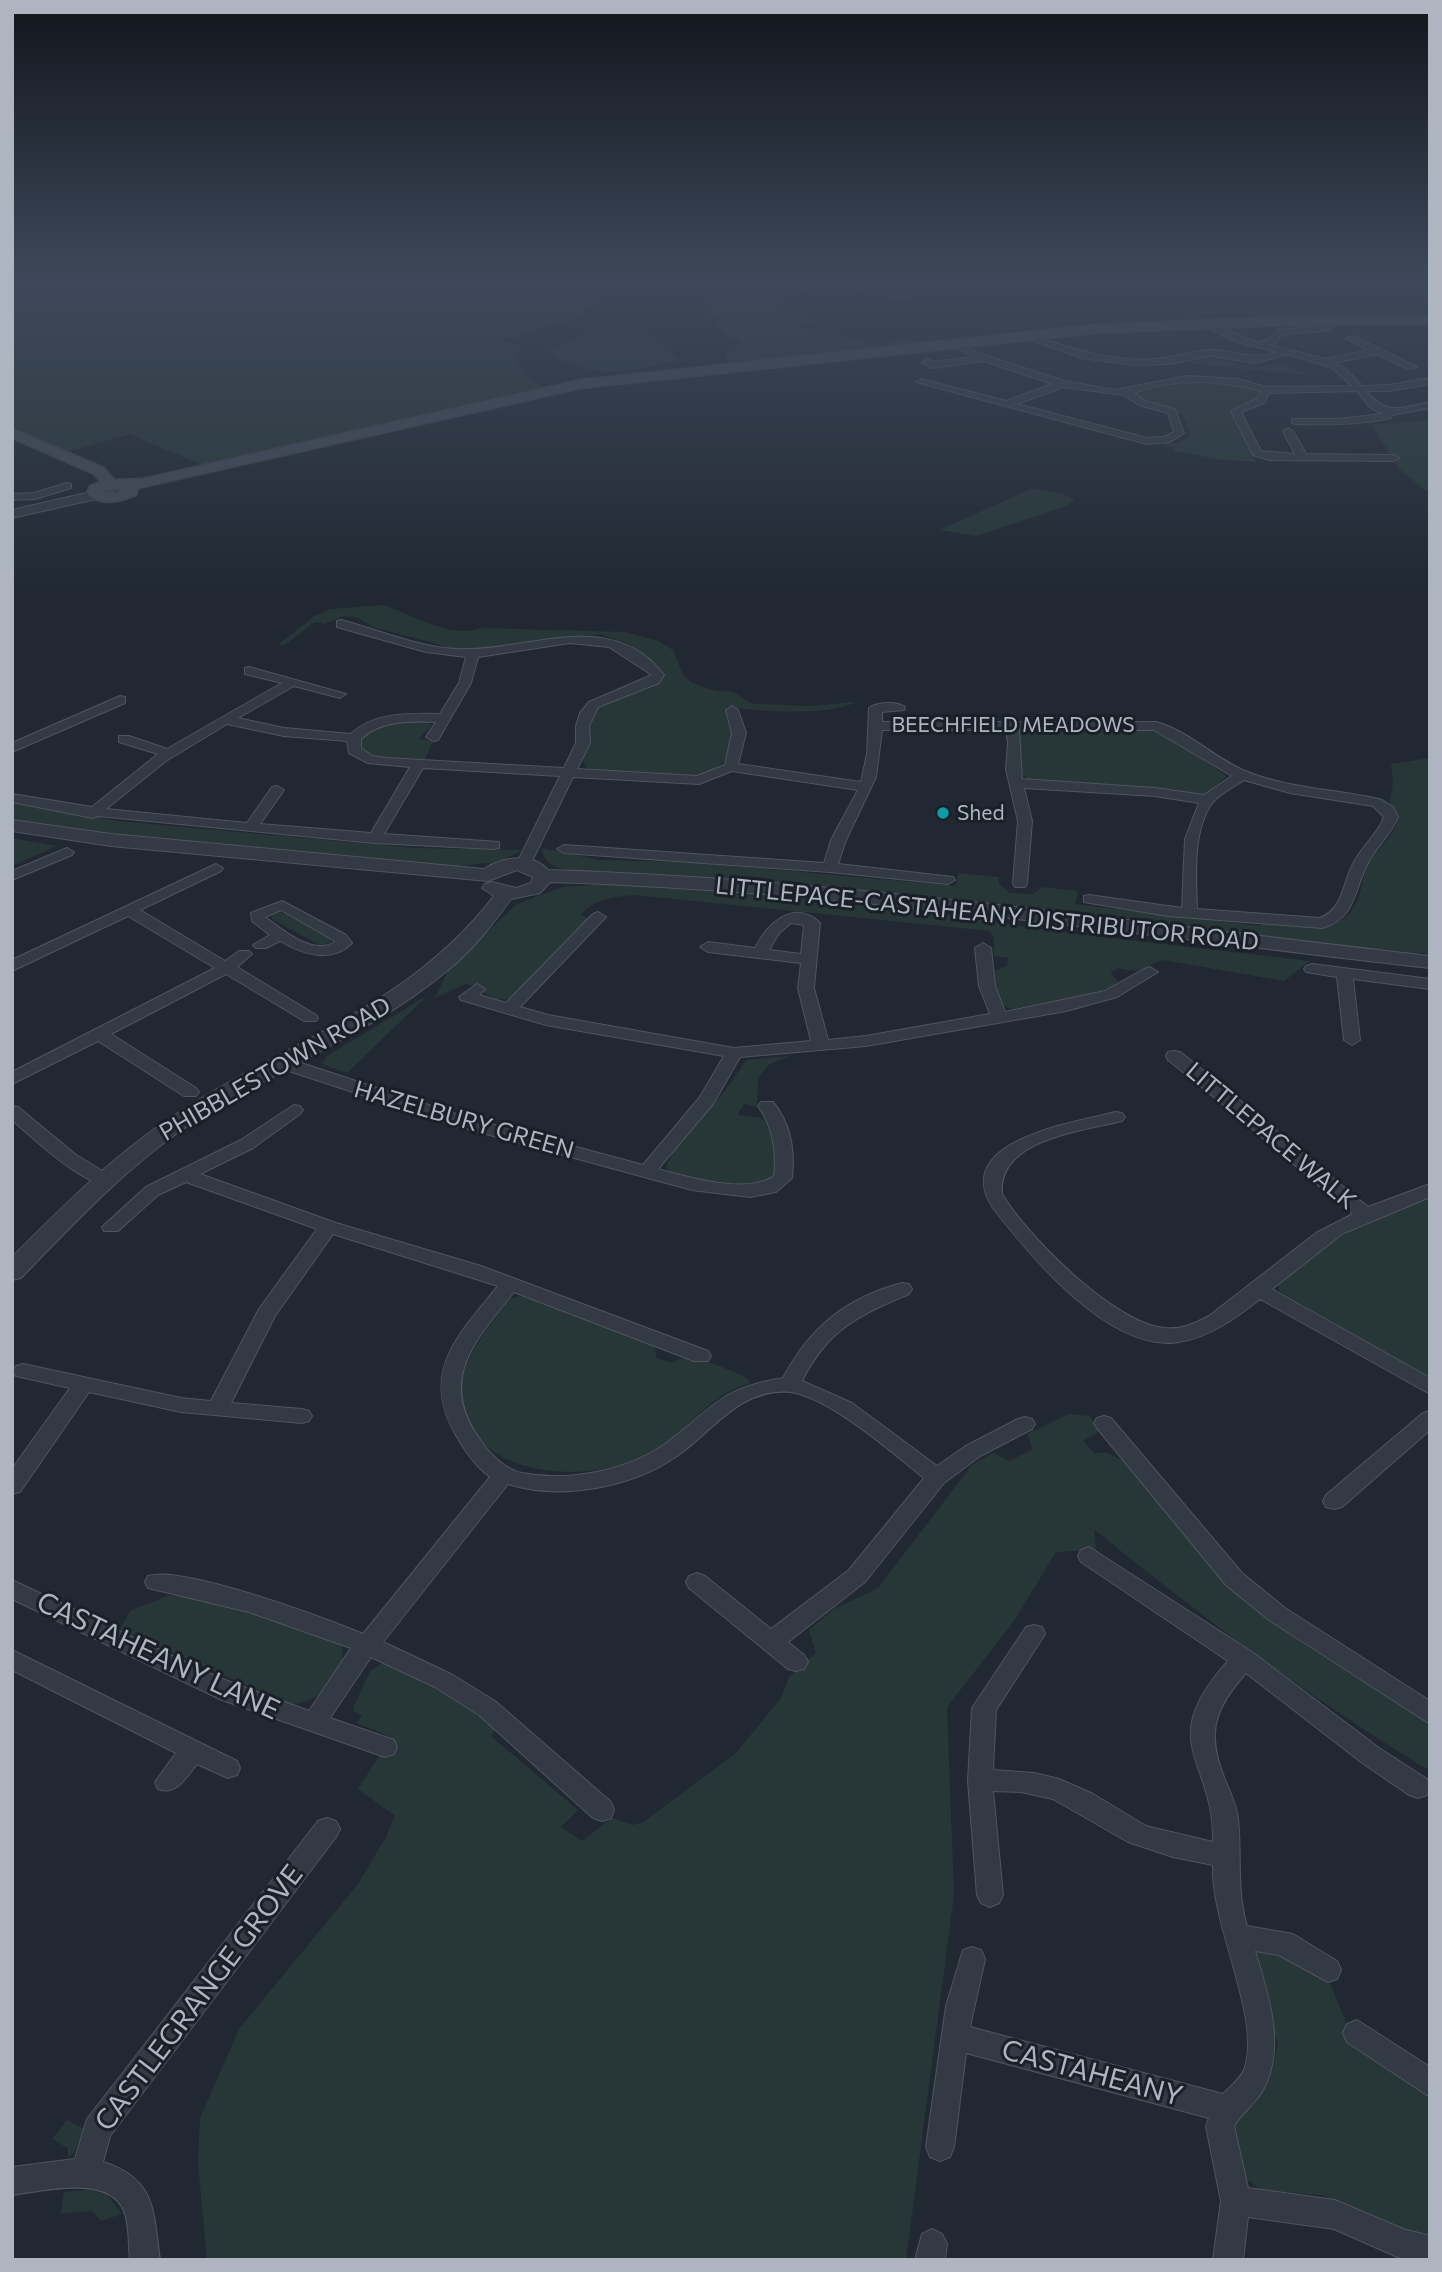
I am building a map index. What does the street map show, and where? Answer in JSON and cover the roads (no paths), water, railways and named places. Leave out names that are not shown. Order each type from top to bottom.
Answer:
[{"type":"main road","points":[[131,486],[131,492],[119,497],[95,495],[96,489],[110,484],[131,486],[553,389],[588,385]]},
{"type":"main road","points":[[12,433],[99,471],[110,484]]},
{"type":"street","points":[[933,385],[1147,441],[1167,440],[1179,433],[1172,411],[1142,403],[1127,393],[1069,385]]},
{"type":"street","points":[[1005,405],[1059,385]]},
{"type":"street","points":[[1127,393],[1147,385]]},
{"type":"street","points":[[1251,385],[1266,390],[1403,385]]},
{"type":"street","points":[[1359,385],[1376,408],[1387,412],[1430,405]]},
{"type":"street","points":[[1266,390],[1261,401],[1236,411],[1256,453],[1278,457],[1394,458]]},
{"type":"street","points":[[1295,421],[1336,422],[1383,417],[1388,415],[1387,412]]},
{"type":"street","points":[[1288,432],[1302,457]]},
{"type":"street","points":[[12,497],[38,498],[67,486]]},
{"type":"street","points":[[12,514],[95,495]]},
{"type":"street","points":[[341,624],[434,650],[472,654],[588,637],[616,643],[658,675],[655,680],[600,699],[585,715],[581,726],[583,743],[523,864]]},
{"type":"street","points":[[433,737],[441,718],[465,682],[472,654]]},
{"type":"street","points":[[249,671],[340,694]]},
{"type":"street","points":[[93,814],[126,784],[170,754],[290,683]]},
{"type":"street","points":[[12,748],[120,701]]},
{"type":"street","points":[[830,868],[837,838],[866,787],[876,744],[875,708],[899,708]]},
{"type":"street","points":[[731,767],[738,743],[739,714]]},
{"type":"street","points":[[228,720],[284,732],[354,738],[369,727],[396,719],[441,718]]},
{"type":"street","points":[[1011,725],[1016,783],[1025,821],[1020,884]]},
{"type":"street","name":"BEECHFIELD MEADOWS","points":[[876,726],[1156,726],[1171,732],[1207,758],[1242,775],[1288,788],[1362,800],[1384,807],[1391,817],[1389,824],[1359,865],[1351,896],[1333,919],[1307,923],[1257,916],[1190,912]]},
{"type":"street","points":[[354,738],[354,750],[368,760],[679,781],[712,777],[731,767],[803,780],[866,787]]},
{"type":"street","points":[[124,739],[170,754]]},
{"type":"street","points":[[374,839],[420,762]]},
{"type":"street","points":[[1089,899],[1190,912],[1188,866],[1194,837],[1207,800],[1242,775]]},
{"type":"street","points":[[1016,783],[1155,792],[1207,800]]},
{"type":"street","points":[[250,828],[277,790]]},
{"type":"street","points":[[12,798],[93,814],[374,839],[494,845]]},
{"type":"street","points":[[12,825],[111,840],[488,875],[506,865],[523,864],[537,869],[543,876],[539,886],[533,890],[506,893],[488,884],[488,875]]},
{"type":"street","points":[[564,849],[830,868],[948,880]]},
{"type":"street","points":[[12,876],[67,852]]},
{"type":"street","points":[[12,966],[216,868]]},
{"type":"street","name":"LITTLEPACE-CASTAHEANY DISTRIBUTOR ROAD","points":[[543,876],[673,880],[785,889],[1430,962]]},
{"type":"street","name":"PHIBBLESTOWN ROAD","points":[[12,1272],[140,1149],[191,1114],[391,1002],[429,974],[479,930],[506,893]]},
{"type":"street","points":[[274,906],[286,906],[344,940],[342,946],[322,953],[283,934],[259,920],[259,913],[274,906]]},
{"type":"street","points":[[131,911],[310,1018]]},
{"type":"street","points":[[509,1009],[598,917]]},
{"type":"street","points":[[760,953],[776,923],[788,919],[812,923],[814,928],[807,958],[806,988],[821,1046]]},
{"type":"street","points":[[261,945],[283,934]]},
{"type":"street","points":[[708,947],[807,958]]},
{"type":"street","points":[[983,948],[987,986],[999,1017]]},
{"type":"street","points":[[12,1079],[226,968],[244,954]]},
{"type":"street","points":[[1312,969],[1430,984]]},
{"type":"street","points":[[477,989],[467,997],[559,1023],[734,1053],[821,1046],[914,1034],[1101,997],[1120,990],[1150,972]]},
{"type":"street","points":[[1345,974],[1352,1040]]},
{"type":"street","points":[[99,1034],[190,1092]]},
{"type":"street","points":[[647,1171],[715,1090],[734,1053]]},
{"type":"street","name":"LITTLEPACE WALK","points":[[1174,1056],[1227,1097],[1282,1147],[1367,1216]]},
{"type":"street","name":"HAZELBURY GREEN","points":[[283,1063],[459,1121],[692,1185],[726,1190],[750,1191],[777,1185],[783,1178],[783,1150],[772,1111],[767,1106]]},
{"type":"street","points":[[111,1227],[144,1196],[253,1140],[294,1110]]},
{"type":"street","points":[[12,1111],[70,1159],[105,1180]]},
{"type":"street","points":[[1116,1117],[1032,1141],[1006,1156],[997,1169],[992,1186],[997,1203],[1104,1311],[1139,1329],[1174,1336],[1196,1332],[1258,1290],[1324,1237],[1430,1190]]},
{"type":"street","points":[[185,1175],[329,1227],[474,1270],[669,1352],[702,1356]]},
{"type":"street","points":[[218,1409],[245,1346],[270,1302],[329,1227]]},
{"type":"street","points":[[510,1284],[456,1358],[447,1384],[453,1416],[464,1434],[504,1475],[536,1481],[576,1481],[619,1475],[658,1459],[735,1395],[790,1385],[829,1400],[861,1419],[937,1477]]},
{"type":"street","points":[[790,1385],[806,1351],[827,1329],[854,1310],[902,1289]]},
{"type":"street","points":[[1258,1290],[1430,1387]]},
{"type":"street","points":[[23,1371],[181,1405],[302,1416]]},
{"type":"street","points":[[12,1486],[83,1385]]},
{"type":"street","points":[[1334,1501],[1430,1418]]},
{"type":"street","points":[[1104,1423],[1219,1563],[1255,1597],[1353,1666],[1430,1714]]},
{"type":"street","points":[[771,1642],[857,1576],[937,1477],[973,1451],[1025,1424]]},
{"type":"street","points":[[315,1721],[368,1645],[504,1475]]},
{"type":"street","points":[[1089,1556],[1244,1659],[1370,1755],[1418,1787]]},
{"type":"street","points":[[156,1583],[244,1600],[368,1645],[469,1695],[507,1723],[602,1810]]},
{"type":"street","points":[[697,1583],[796,1662]]},
{"type":"street","name":"CASTAHEANY LANE","points":[[12,1589],[210,1685],[305,1721],[315,1721],[385,1747]]},
{"type":"street","points":[[990,1895],[980,1780],[984,1708],[1034,1634]]},
{"type":"street","points":[[12,1659],[228,1768]]},
{"type":"street","points":[[1228,2260],[1236,2201],[1220,2126],[1227,2109],[1253,2084],[1261,2057],[1257,2015],[1239,1937],[1228,1905],[1224,1855],[1225,1813],[1203,1755],[1200,1731],[1206,1709],[1219,1686],[1244,1659]]},
{"type":"street","points":[[167,1782],[194,1750]]},
{"type":"street","points":[[980,1780],[1017,1779],[1046,1784],[1083,1801],[1121,1827],[1154,1842],[1224,1855]]},
{"type":"street","name":"CASTLEGRANGE GROVE","points":[[86,2174],[97,2129],[327,1829]]},
{"type":"street","points":[[1239,1937],[1284,1943],[1328,1970]]},
{"type":"street","points":[[940,2147],[960,2006],[972,1959]]},
{"type":"street","points":[[1357,2033],[1430,2084]]},
{"type":"street","name":"CASTAHEANY","points":[[957,2037],[1227,2109]]},
{"type":"street","points":[[12,2181],[86,2174],[99,2174],[116,2181],[132,2196],[137,2206],[145,2260]]},
{"type":"street","points":[[1236,2201],[1335,2215],[1402,2244],[1430,2251]]},
{"type":"place","name":"Shed","points":[[943,813]]}]
